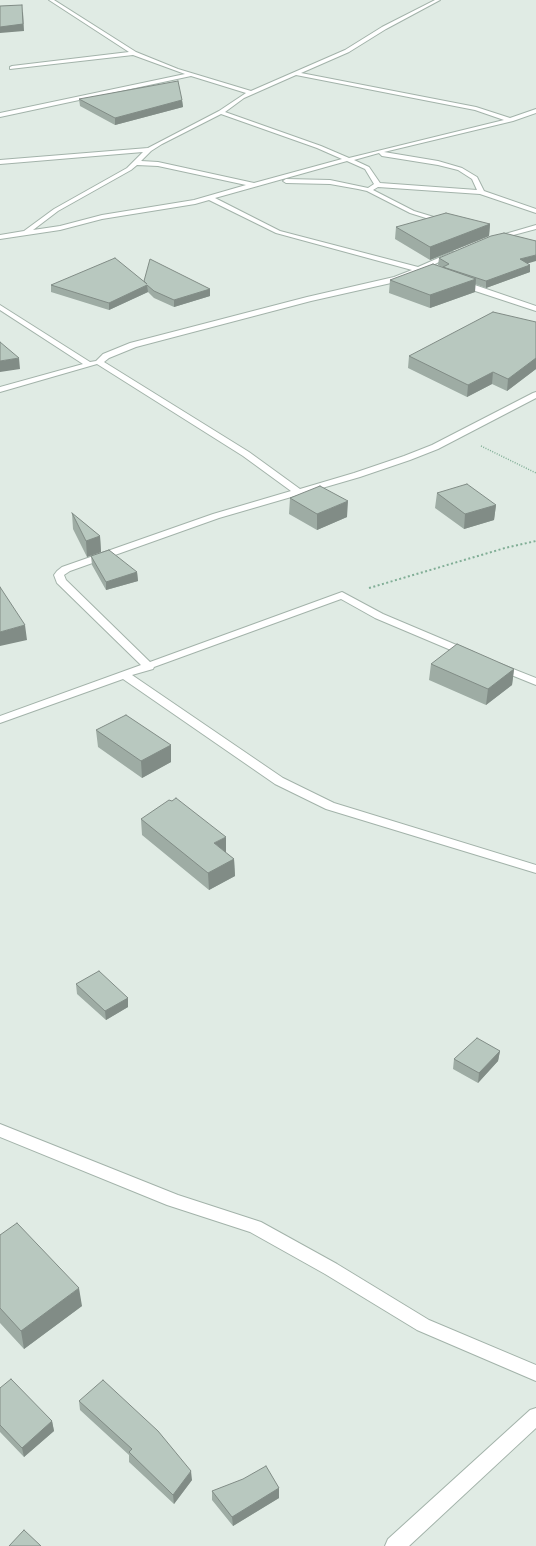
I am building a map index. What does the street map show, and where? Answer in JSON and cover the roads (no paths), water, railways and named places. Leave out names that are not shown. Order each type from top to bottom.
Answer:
[{"type":"street","points":[[51,0],[134,53],[191,75],[251,93]]},
{"type":"street","points":[[24,233],[56,210],[129,169],[149,150],[221,112],[242,97],[347,51],[384,28],[438,0]]},
{"type":"street","points":[[12,68],[39,63],[134,53]]},
{"type":"street","points":[[294,73],[476,109],[511,120]]},
{"type":"street","points":[[0,115],[191,75]]},
{"type":"street","points":[[0,237],[60,228],[102,217],[176,206],[350,160],[511,120],[536,111]]},
{"type":"street","points":[[221,112],[350,160],[367,168],[377,182],[377,185]]},
{"type":"street","points":[[0,162],[149,150]]},
{"type":"street","points":[[377,154],[438,163],[460,169],[475,178],[481,192]]},
{"type":"street","points":[[137,163],[158,164],[217,178],[257,185]]},
{"type":"street","points":[[270,181],[330,182],[369,190],[412,212],[449,223]]},
{"type":"street","points":[[369,190],[377,185],[481,192],[536,211]]},
{"type":"street","points":[[210,198],[268,227],[291,236],[433,273]]},
{"type":"street","points":[[481,242],[502,235],[536,227]]},
{"type":"street","points":[[489,232],[516,238]]},
{"type":"street","points":[[0,390],[99,362],[106,356],[133,345],[310,299],[373,286],[397,279],[461,250]]},
{"type":"street","points":[[455,281],[536,309]]},
{"type":"street","points":[[0,307],[90,364]]},
{"type":"street","points":[[99,362],[246,454],[298,492]]},
{"type":"street","points":[[149,667],[61,581],[61,573],[66,569],[216,516],[357,475],[407,458],[459,436],[536,395]]},
{"type":"street","points":[[0,720],[149,667],[342,595],[379,616],[536,682]]},
{"type":"street","points":[[124,675],[279,781],[330,806],[536,869]]},
{"type":"street","points":[[0,1130],[173,1200],[255,1227],[331,1268],[423,1325],[536,1373]]},
{"type":"street","points":[[395,1546],[536,1416]]}]
